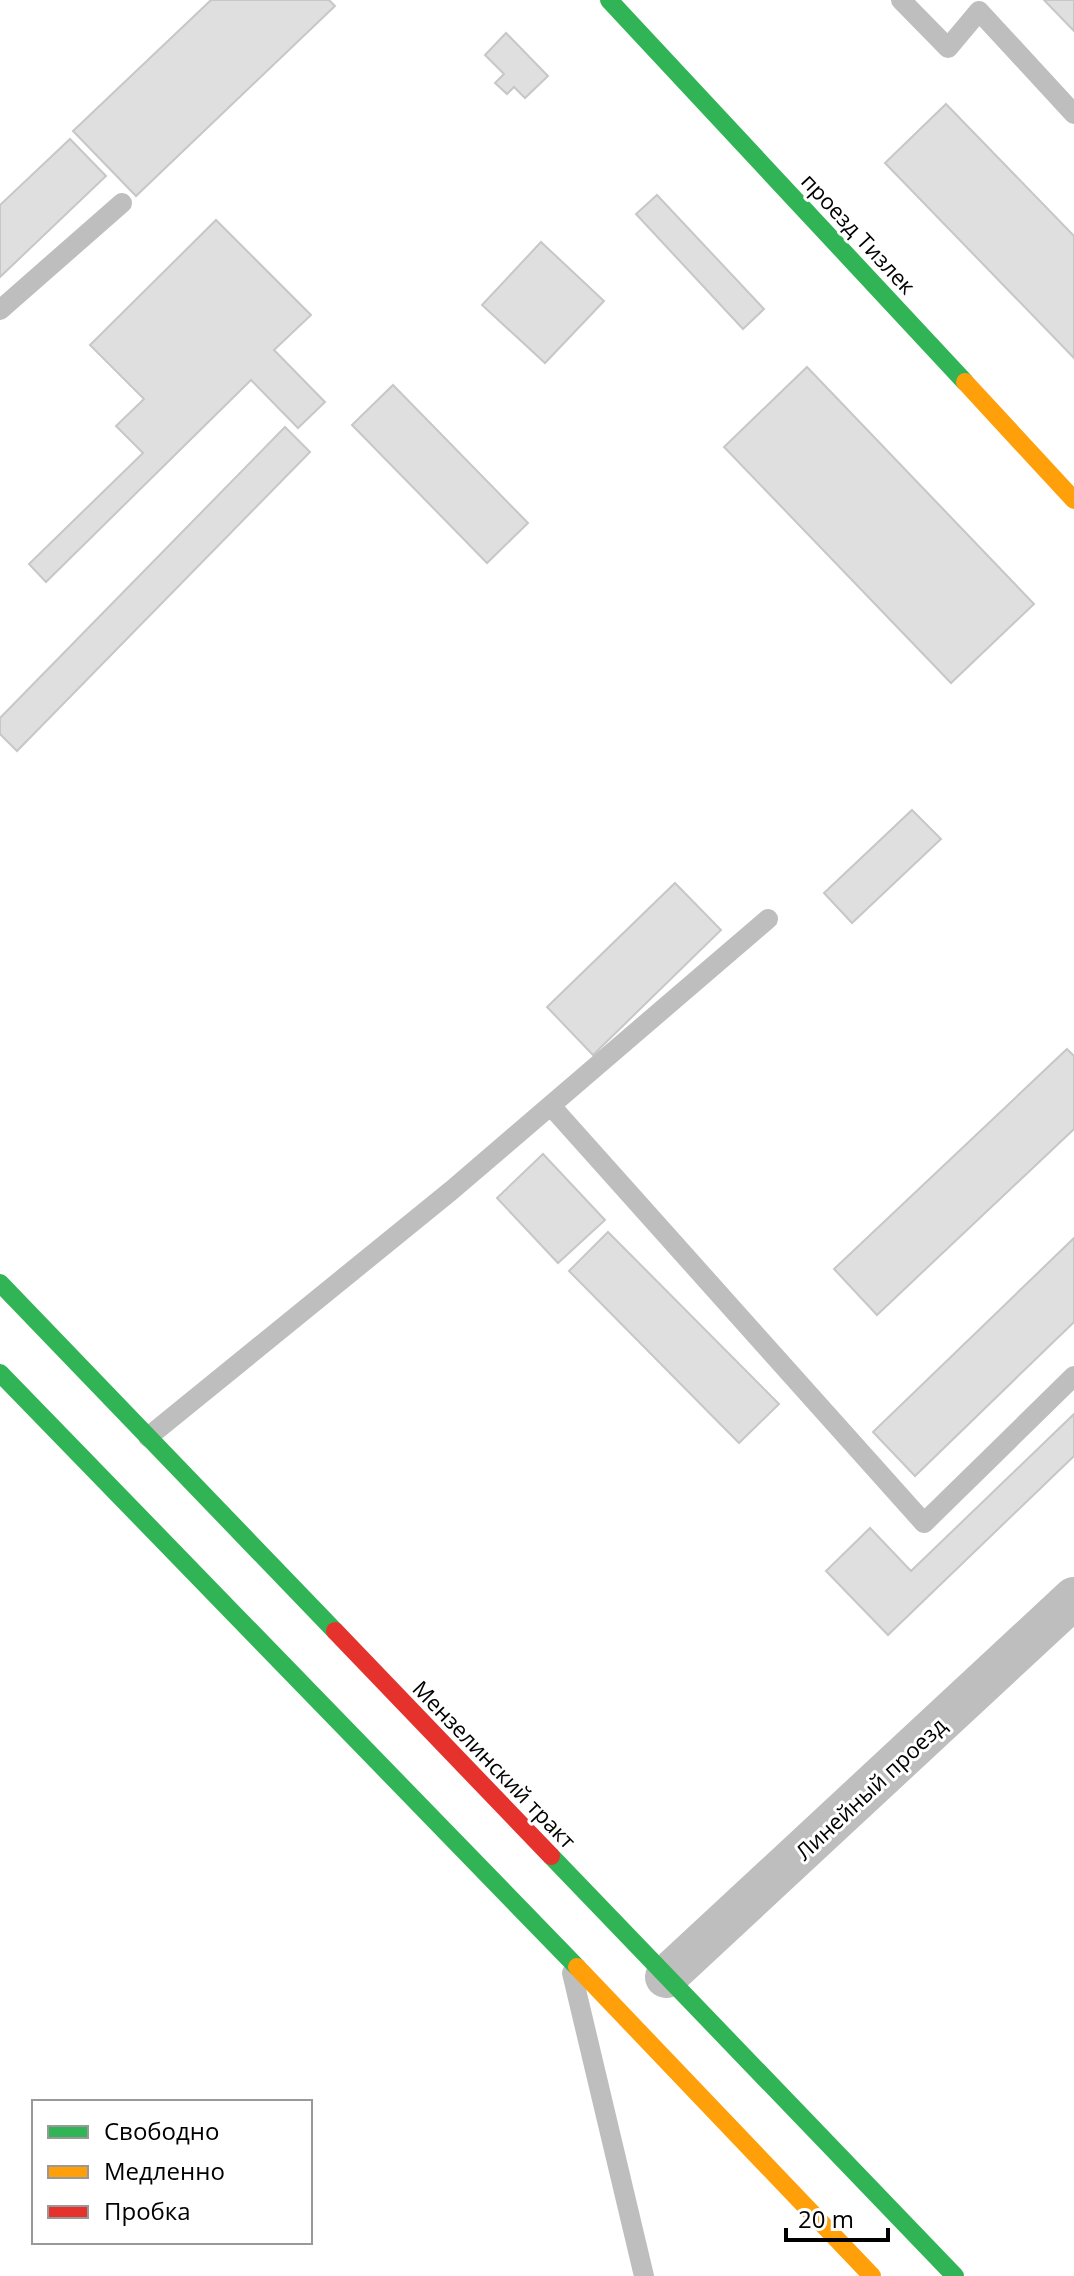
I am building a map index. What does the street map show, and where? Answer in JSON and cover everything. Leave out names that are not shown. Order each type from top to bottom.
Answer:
[{"type":"main road","name":"проезд Тизлек","points":[[609,0],[1074,500]]},
{"type":"main road","name":"Мензелинский тракт","points":[[0,1283],[955,2276]]},
{"type":"main road","points":[[0,1373],[569,1958],[872,2276]]},
{"type":"street","name":"Линейный проезд","points":[[666,1977],[1074,1598]]},
{"type":"lane","points":[[901,0],[948,48],[979,11],[1074,114]]},
{"type":"lane","points":[[0,310],[122,203]]},
{"type":"lane","points":[[148,1437],[452,1190],[768,919]]},
{"type":"lane","points":[[551,1106],[924,1523],[1074,1376]]},
{"type":"lane","points":[[569,1958],[644,2276]]},
{"type":"building","points":[[211,0],[329,0],[335,6],[136,196],[73,131]]},
{"type":"building","points":[[1044,0],[1074,0],[1074,31]]},
{"type":"building","points":[[506,33],[548,76],[525,98],[514,87],[507,94],[495,83],[504,74],[485,55]]},
{"type":"building","points":[[946,104],[1074,236],[1074,358],[885,163]]},
{"type":"building","points":[[70,139],[106,176],[0,277],[0,205]]},
{"type":"building","points":[[657,195],[764,309],[743,329],[636,214]]},
{"type":"building","points":[[216,220],[311,315],[274,350],[325,402],[298,428],[251,380],[46,582],[29,564],[143,453],[116,426],[144,399],[90,345]]},
{"type":"building","points":[[541,242],[604,301],[545,363],[482,305]]},
{"type":"building","points":[[807,367],[1034,604],[951,683],[724,447]]},
{"type":"building","points":[[393,385],[528,523],[487,563],[352,425]]},
{"type":"building","points":[[285,427],[310,452],[17,751],[0,734],[0,718]]},
{"type":"building","points":[[912,810],[941,839],[852,923],[824,893]]},
{"type":"building","points":[[675,883],[721,930],[593,1055],[547,1007]]},
{"type":"building","points":[[1067,1049],[1074,1056],[1074,1129],[877,1315],[834,1269]]},
{"type":"building","points":[[543,1154],[605,1220],[558,1263],[497,1198]]},
{"type":"building","points":[[608,1232],[779,1404],[739,1443],[569,1271]]},
{"type":"building","points":[[1074,1238],[1074,1322],[915,1476],[873,1432]]},
{"type":"building","points":[[1074,1414],[1074,1456],[888,1635],[826,1571],[870,1528],[911,1571]]},
{"type":"traffic: fast","points":[[609,0],[965,382]]},
{"type":"traffic: fast","points":[[0,1283],[335,1631]]},
{"type":"traffic: fast","points":[[0,1373],[577,1967]]},
{"type":"traffic: fast","points":[[551,1856],[955,2276]]},
{"type":"traffic: slow","points":[[965,382],[1074,500]]},
{"type":"traffic: slow","points":[[577,1967],[872,2276]]},
{"type":"traffic: jam","points":[[335,1631],[551,1856]]}]
